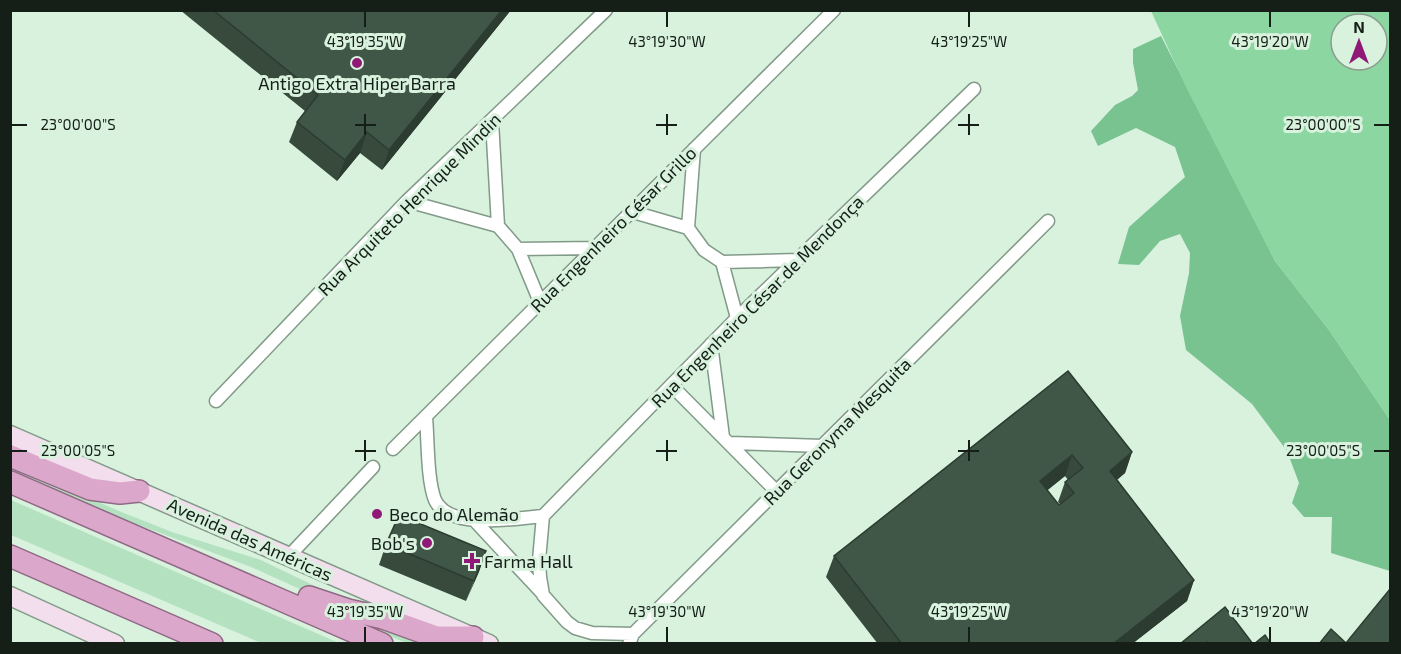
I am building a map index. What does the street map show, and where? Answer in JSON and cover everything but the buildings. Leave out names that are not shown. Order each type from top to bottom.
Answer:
[{"type":"highway","points":[[10,456],[90,489],[120,493],[139,491]]},
{"type":"highway","points":[[10,482],[212,568],[382,644]]},
{"type":"highway","points":[[10,555],[212,644]]},
{"type":"highway","points":[[212,568],[240,569],[326,604],[383,618],[436,637],[481,640]]},
{"type":"highway","points":[[146,615],[152,628],[178,644]]},
{"type":"main road","name":"Avenida das Américas","points":[[10,435],[481,640]]},
{"type":"main road","points":[[10,596],[115,644]]},
{"type":"street","name":"Rua Arquiteto Henrique Mindin","points":[[216,401],[407,201],[606,10]]},
{"type":"street","name":"Rua Engenheiro César Grillo","points":[[393,449],[834,10]]},
{"type":"street","name":"Rua Engenheiro César de Mendonça","points":[[543,516],[737,318],[974,89]]},
{"type":"street","points":[[492,121],[498,226]]},
{"type":"street","points":[[688,228],[694,149]]},
{"type":"street","points":[[407,201],[498,226],[518,249],[540,302]]},
{"type":"street","points":[[633,212],[688,228],[704,250],[722,262],[797,260]]},
{"type":"street","name":"Rua Geronyma Mesquita","points":[[631,639],[776,491],[1048,221]]},
{"type":"street","points":[[518,249],[597,248]]},
{"type":"street","points":[[722,262],[737,318]]},
{"type":"street","points":[[711,344],[726,440]]},
{"type":"street","points":[[671,385],[776,491]]},
{"type":"street","points":[[426,417],[432,488],[436,502],[446,513],[474,520],[543,516],[539,560],[543,595]]},
{"type":"street","points":[[726,440],[823,446]]},
{"type":"street","points":[[289,556],[373,466]]},
{"type":"street","points":[[474,520],[561,616],[575,627],[592,633],[631,639]]},
{"type":"shaded area","points":[[1151,11],[1390,11],[1390,420],[1329,330],[1275,261],[1186,87]]},
{"type":"shaded area","points":[[1161,36],[1275,261],[1329,330],[1390,420],[1390,571],[1331,553],[1332,517],[1304,517],[1292,503],[1299,483],[1287,451],[1252,404],[1186,350],[1180,316],[1189,273],[1190,253],[1180,234],[1160,241],[1139,265],[1118,264],[1129,227],[1185,177],[1175,147],[1136,128],[1098,146],[1091,131],[1115,105],[1138,90],[1133,49]]},
{"type":"shaded area","points":[[11,464],[172,532],[261,560],[358,607],[324,600],[251,567],[115,516],[11,471]]},
{"type":"shaded area","points":[[11,500],[339,643],[261,643],[11,535]]},
{"type":"shaded area","points":[[339,614],[433,643],[406,643]]},
{"type":"place","name":"Antigo Extra Hiper Barra","points":[[357,63]]},
{"type":"place","name":"Beco do Alemão","points":[[377,514]]},
{"type":"place","name":"Bob's","points":[[427,543]]},
{"type":"place","name":"Farma Hall","points":[[472,561]]}]
